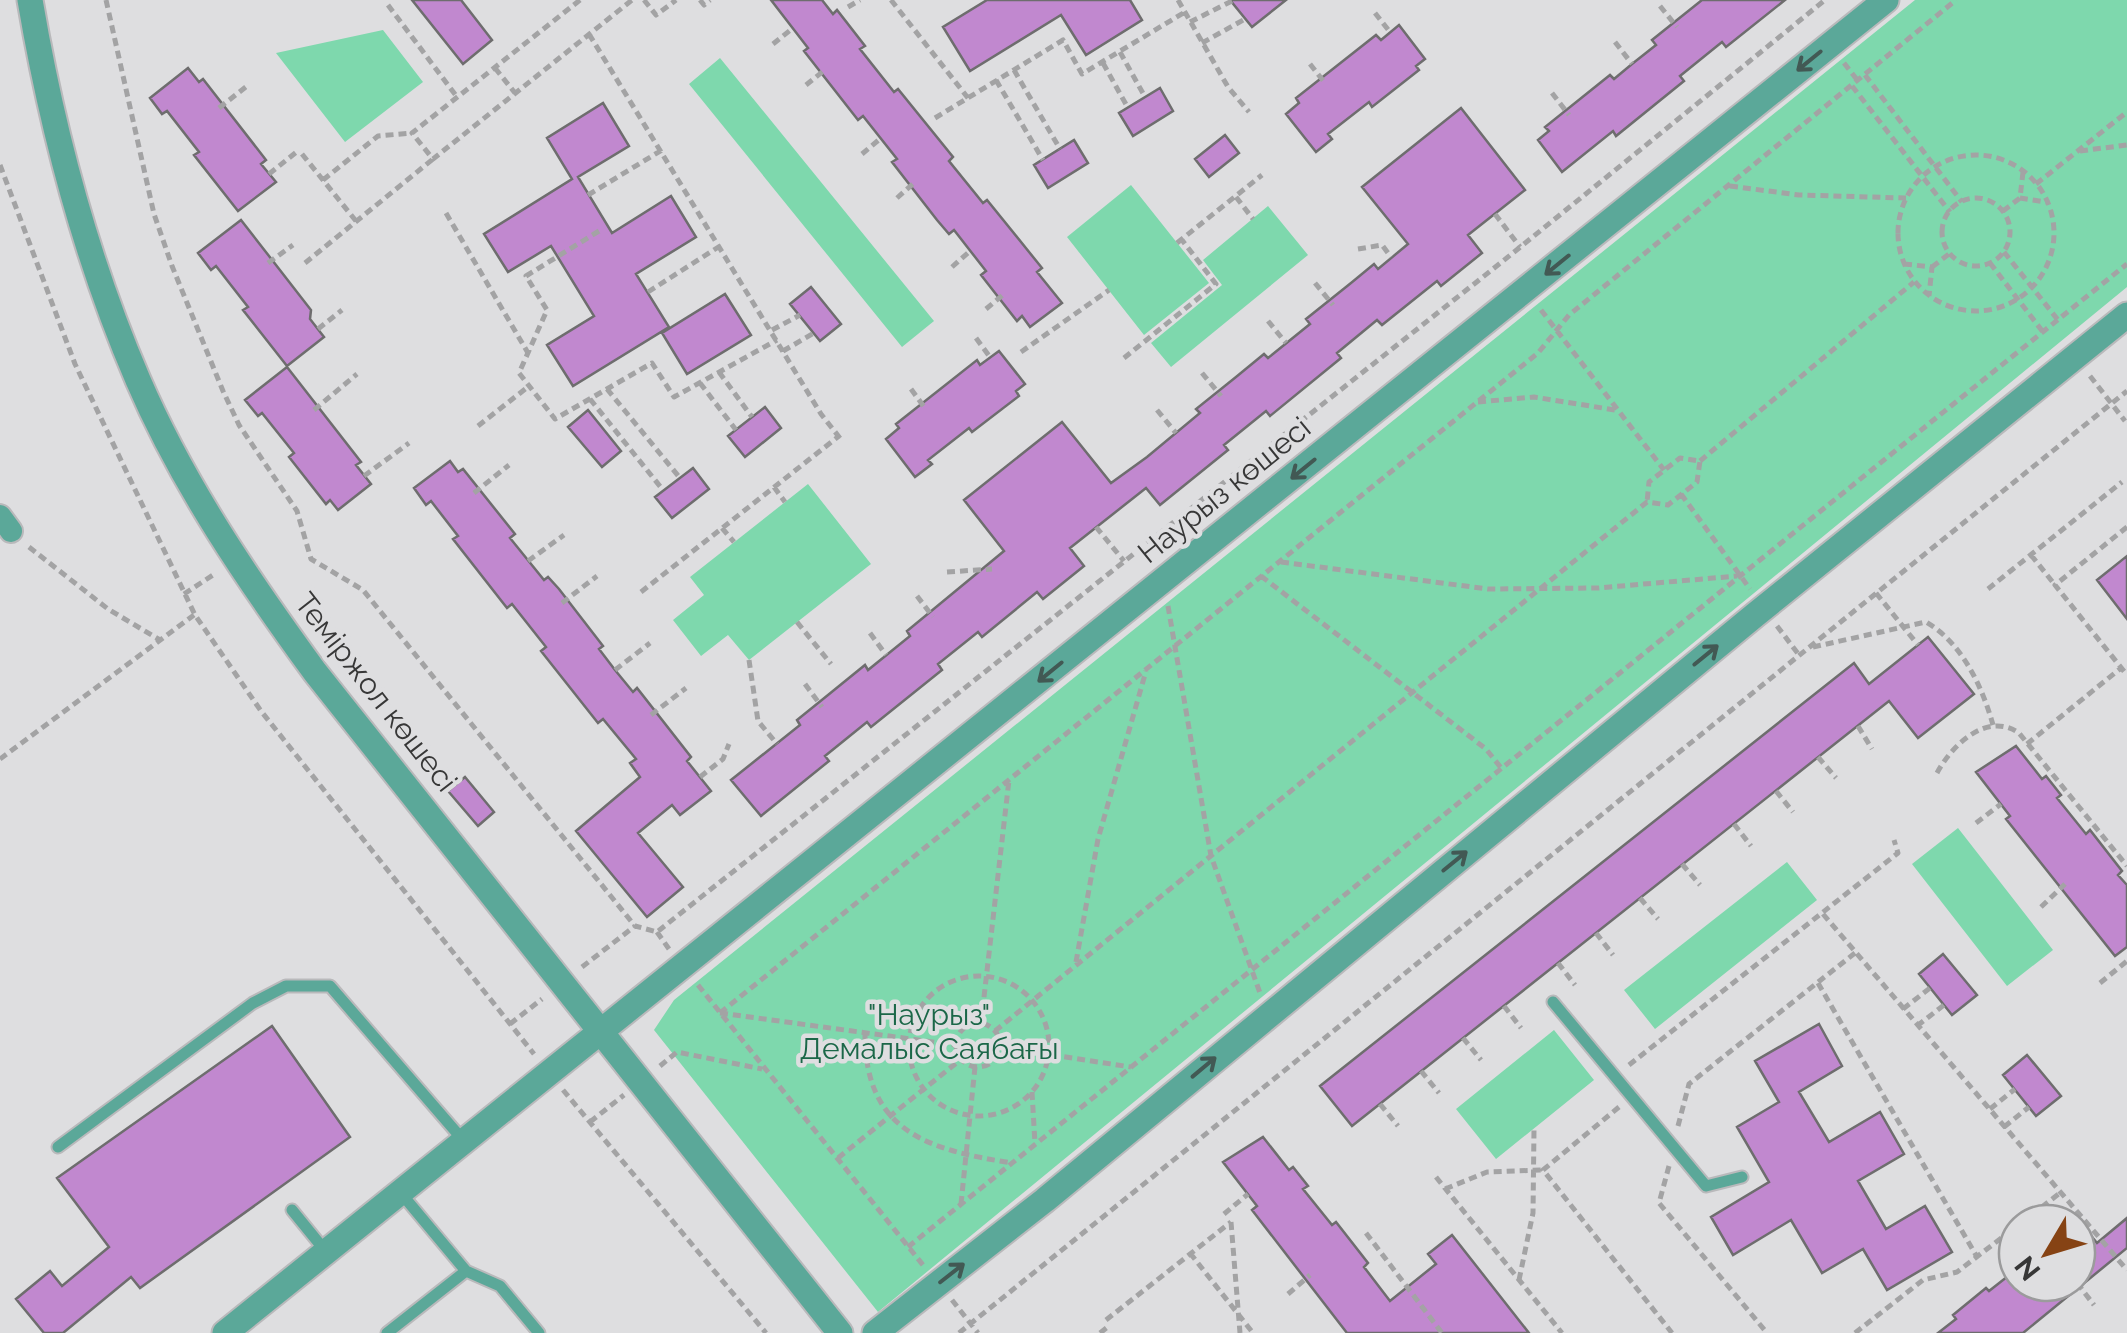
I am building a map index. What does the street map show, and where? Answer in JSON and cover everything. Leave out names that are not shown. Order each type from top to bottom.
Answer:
[{"type":"street","name":"Теміржол көшесі","points":[[30,0],[56,132],[109,306],[138,382],[176,458],[236,560],[315,672],[840,1333]]},
{"type":"street","name":"Наурыз көшесі","points":[[236,1330],[548,1072],[1886,0]]},
{"type":"street","points":[[875,1333],[2127,315]]},
{"type":"lane","points":[[58,1147],[253,1004],[286,986],[330,986],[464,1140]]},
{"type":"lane","points":[[1553,1002],[1706,1186],[1742,1177]]},
{"type":"lane","points":[[400,1192],[466,1272],[500,1286],[539,1333]]},
{"type":"lane","points":[[292,1210],[327,1252]]},
{"type":"lane","points":[[387,1333],[466,1272]]},
{"type":"path","points":[[106,0],[146,182],[172,266],[222,392],[296,511],[311,559],[363,590],[635,926],[656,932],[978,1333]]},
{"type":"path","points":[[323,180],[378,136],[412,133],[580,0]]},
{"type":"path","points":[[305,262],[632,0]]},
{"type":"path","points":[[644,0],[656,16],[676,0]]},
{"type":"path","points":[[700,0],[704,5],[710,0]]},
{"type":"path","points":[[848,7],[860,0]]},
{"type":"path","points":[[891,0],[968,98]]},
{"type":"path","points":[[1178,0],[1228,88],[1250,112]]},
{"type":"path","points":[[656,932],[1825,0]]},
{"type":"path","points":[[720,1014],[1538,353],[1570,315],[1956,0]]},
{"type":"path","points":[[1190,22],[1232,1]]},
{"type":"path","points":[[388,6],[458,97]]},
{"type":"path","points":[[1660,6],[1677,27]]},
{"type":"path","points":[[935,118],[1063,40],[1082,74],[1185,12]]},
{"type":"path","points":[[1375,13],[1390,32]]},
{"type":"path","points":[[1202,43],[1246,19]]},
{"type":"path","points":[[773,44],[793,28]]},
{"type":"path","points":[[589,34],[841,439],[641,592]]},
{"type":"path","points":[[1615,42],[1632,64]]},
{"type":"path","points":[[1120,51],[1146,97]]},
{"type":"path","points":[[1102,62],[1128,108]]},
{"type":"path","points":[[1310,64],[1326,82]]},
{"type":"path","points":[[495,67],[515,93]]},
{"type":"path","points":[[806,86],[826,69]]},
{"type":"path","points":[[1014,70],[1060,149]]},
{"type":"path","points":[[1865,75],[1962,202]]},
{"type":"path","points":[[996,80],[1043,160]]},
{"type":"path","points":[[219,108],[248,86]]},
{"type":"path","points":[[1852,86],[1950,212]]},
{"type":"path","points":[[1552,92],[1569,115]]},
{"type":"path","points":[[2036,184],[2127,112]]},
{"type":"path","points":[[412,133],[433,159]]},
{"type":"path","points":[[862,154],[880,138]]},
{"type":"path","points":[[2078,151],[2127,145]]},
{"type":"path","points":[[588,194],[662,150]]},
{"type":"path","points":[[269,174],[301,152],[356,221]]},
{"type":"path","points":[[1974,155],[1998,158],[2023,171],[2036,184],[2050,210],[2054,237],[2048,264],[2032,288],[2018,299],[1986,312],[1960,310],[1929,296],[1914,282],[1904,264],[1897,236],[1900,211],[1922,177],[1935,167],[1950,159],[1974,155]]},
{"type":"path","points":[[0,165],[75,364],[195,614],[261,711],[548,1072],[766,1333]]},
{"type":"path","points":[[2020,198],[2023,171]]},
{"type":"path","points":[[1124,358],[1216,284],[1180,241],[1262,175]]},
{"type":"path","points":[[897,198],[916,182]]},
{"type":"path","points":[[1728,186],[1800,194],[1906,198]]},
{"type":"path","points":[[1236,196],[1253,219]]},
{"type":"path","points":[[2003,211],[2020,198],[2046,202]]},
{"type":"path","points":[[1985,199],[2003,211],[2011,233],[2004,252],[1990,264],[1971,266],[1950,254],[1942,235],[1950,212],[1962,202],[1985,199]]},
{"type":"path","points":[[446,213],[528,353]]},
{"type":"path","points":[[1494,214],[1520,247]]},
{"type":"path","points":[[599,231],[526,276],[547,310],[519,373],[556,419],[652,363],[674,397],[777,340]]},
{"type":"path","points":[[268,264],[293,245]]},
{"type":"path","points":[[1358,249],[1382,245],[1392,258]]},
{"type":"path","points":[[648,292],[720,246]]},
{"type":"path","points":[[952,266],[970,252]]},
{"type":"path","points":[[2004,252],[2058,320]]},
{"type":"path","points":[[1904,264],[1932,267],[1950,254]]},
{"type":"path","points":[[1502,261],[1664,470]]},
{"type":"path","points":[[1990,264],[2044,332]]},
{"type":"path","points":[[908,1246],[2127,264]]},
{"type":"path","points":[[1929,296],[1932,267]]},
{"type":"path","points":[[994,1031],[1647,502],[1668,504],[1697,482],[1700,461],[1914,282]]},
{"type":"path","points":[[1315,283],[1333,305]]},
{"type":"path","points":[[1021,352],[1109,290]]},
{"type":"path","points":[[986,309],[1004,294]]},
{"type":"path","points":[[318,329],[342,310]]},
{"type":"path","points":[[771,330],[800,315]]},
{"type":"path","points":[[1268,321],[1286,344]]},
{"type":"path","points":[[783,351],[814,333]]},
{"type":"path","points":[[976,338],[990,357]]},
{"type":"path","points":[[719,372],[752,417]]},
{"type":"path","points":[[1202,373],[1222,396]]},
{"type":"path","points":[[314,410],[357,374]]},
{"type":"path","points":[[700,383],[736,430]]},
{"type":"path","points":[[478,426],[530,386]]},
{"type":"path","points":[[607,389],[680,478]]},
{"type":"path","points":[[911,389],[926,408]]},
{"type":"path","points":[[959,1333],[2127,391]]},
{"type":"path","points":[[1478,402],[1534,397],[1618,410]]},
{"type":"path","points":[[590,399],[663,490]]},
{"type":"path","points":[[2112,403],[2125,421]]},
{"type":"path","points":[[1157,410],[1176,432]]},
{"type":"path","points":[[364,476],[408,443]]},
{"type":"path","points":[[1647,502],[1649,482],[1664,470],[1680,458],[1700,461]]},
{"type":"path","points":[[474,493],[509,465]]},
{"type":"path","points":[[1988,590],[2122,482]]},
{"type":"path","points":[[774,487],[786,502]]},
{"type":"path","points":[[1682,494],[1799,655]]},
{"type":"path","points":[[6,524],[44,561],[108,609],[160,640]]},
{"type":"path","points":[[2055,586],[2127,526]]},
{"type":"path","points":[[1096,527],[1124,561]]},
{"type":"path","points":[[722,528],[734,542]]},
{"type":"path","points":[[528,561],[564,534]]},
{"type":"path","points":[[2031,555],[2127,675]]},
{"type":"path","points":[[184,594],[236,560]]},
{"type":"path","points":[[1279,562],[1488,589],[1598,588],[1740,576]]},
{"type":"path","points":[[947,572],[992,569]]},
{"type":"path","points":[[562,604],[596,576]]},
{"type":"path","points":[[1261,576],[1486,749],[1502,768]]},
{"type":"path","points":[[1165,579],[1173,647],[1211,856],[1268,1015]]},
{"type":"path","points":[[1876,593],[1918,645]]},
{"type":"path","points":[[917,596],[933,617]]},
{"type":"path","points":[[0,759],[195,614]]},
{"type":"path","points":[[797,622],[830,664]]},
{"type":"path","points":[[1809,648],[1926,622],[1942,632],[1972,672],[1993,725]]},
{"type":"path","points":[[870,633],[886,655]]},
{"type":"path","points":[[615,670],[650,643]]},
{"type":"path","points":[[749,660],[758,721],[776,744]]},
{"type":"path","points":[[2027,744],[2121,668]]},
{"type":"path","points":[[1076,965],[1098,839],[1146,669]]},
{"type":"path","points":[[805,684],[822,707]]},
{"type":"path","points":[[651,715],[686,688]]},
{"type":"path","points":[[1937,772],[1948,753],[1971,735],[2006,724],[2027,744],[2127,866]]},
{"type":"path","points":[[1858,726],[1872,750]]},
{"type":"path","points":[[700,776],[723,759],[729,744]]},
{"type":"path","points":[[1818,757],[1836,778]]},
{"type":"path","points":[[981,1023],[1010,780]]},
{"type":"path","points":[[1776,791],[1794,812]]},
{"type":"path","points":[[1976,824],[2002,804]]},
{"type":"path","points":[[1734,824],[1750,846]]},
{"type":"path","points":[[1615,1076],[1898,853],[1894,840]]},
{"type":"path","points":[[1682,864],[1700,885]]},
{"type":"path","points":[[2041,906],[2065,884]]},
{"type":"path","points":[[1640,898],[1658,919]]},
{"type":"path","points":[[1823,914],[2127,1270]]},
{"type":"path","points":[[1596,933],[1613,954]]},
{"type":"path","points":[[1767,1333],[1659,1203],[1689,1084],[1855,952]]},
{"type":"path","points":[[2100,983],[2127,961]]},
{"type":"path","points":[[1558,963],[1575,985]]},
{"type":"path","points":[[968,976],[987,976],[1015,985],[1032,1000],[1045,1020],[1050,1042],[1047,1064],[1023,1102],[982,1117],[946,1106],[924,1089],[912,1063],[910,1039],[912,1020],[925,999],[944,984],[968,976]]},
{"type":"path","points":[[1818,982],[1976,1257]]},
{"type":"path","points":[[1903,1009],[1930,988]]},
{"type":"path","points":[[1917,1026],[1944,1005]]},
{"type":"path","points":[[1504,1006],[1521,1028]]},
{"type":"path","points":[[720,1014],[955,1045]]},
{"type":"path","points":[[981,1023],[994,1031],[1000,1046],[992,1062],[975,1068],[960,1060],[955,1045],[960,1031],[981,1023]]},
{"type":"path","points":[[865,1033],[868,1071],[875,1094],[890,1116],[938,1148],[1012,1163]]},
{"type":"path","points":[[1464,1038],[1481,1060]]},
{"type":"path","points":[[1000,1046],[1131,1067]]},
{"type":"path","points":[[590,1122],[677,1052],[765,1070]]},
{"type":"path","points":[[837,1158],[960,1060]]},
{"type":"path","points":[[962,1204],[975,1068]]},
{"type":"path","points":[[1421,1071],[1439,1093]]},
{"type":"path","points":[[1989,1110],[2015,1089]]},
{"type":"path","points":[[1032,1092],[1035,1144]]},
{"type":"path","points":[[1445,1189],[1487,1172],[1543,1170],[1632,1096]]},
{"type":"path","points":[[1380,1104],[1398,1126]]},
{"type":"path","points":[[2004,1127],[2029,1107]]},
{"type":"path","points":[[1519,1280],[1533,1213],[1534,1129]]},
{"type":"path","points":[[1543,1170],[1672,1333]]},
{"type":"path","points":[[1436,1177],[1562,1333]]},
{"type":"path","points":[[2047,1203],[2060,1193]]},
{"type":"path","points":[[1224,1214],[1248,1194]]},
{"type":"path","points":[[1100,1333],[1107,1323],[1231,1222],[1240,1333]]},
{"type":"path","points":[[1366,1233],[1442,1333]]},
{"type":"path","points":[[1855,1333],[1923,1280],[1956,1272],[1997,1241]]},
{"type":"path","points":[[1190,1254],[1254,1333]]},
{"type":"path","points":[[1288,1294],[1310,1276]]},
{"type":"green space","name":"\"Наурыз\" Демалыс Саябағы","points":[[1915,0],[2127,0],[2127,287],[878,1312],[654,1030],[674,1000]]},
{"type":"green space","points":[[383,30],[423,82],[345,142],[276,53]]},
{"type":"green space","points":[[720,58],[934,321],[902,347],[689,84]]},
{"type":"green space","points":[[1131,185],[1209,283],[1144,335],[1067,237]]},
{"type":"green space","points":[[1268,206],[1308,255],[1171,367],[1151,343],[1222,285],[1203,260]]},
{"type":"green space","points":[[808,484],[871,564],[749,660],[728,635],[701,656],[673,620],[704,595],[690,577]]},
{"type":"green space","points":[[1958,828],[2053,950],[2007,986],[1912,864]]},
{"type":"green space","points":[[1787,862],[1817,900],[1655,1029],[1624,990]]},
{"type":"green space","points":[[1554,1030],[1594,1080],[1496,1159],[1456,1109]]},
{"type":"building","points":[[412,0],[461,0],[492,40],[463,64]]},
{"type":"building","points":[[771,0],[822,0],[833,14],[837,10],[865,46],[860,49],[953,157],[949,161],[983,203],[987,200],[1042,268],[1037,272],[1062,303],[1030,327],[1022,316],[1017,321],[981,275],[986,271],[954,230],[949,234],[937,220],[892,162],[897,159],[863,116],[858,120],[804,51],[808,48]]},
{"type":"building","points":[[987,0],[1130,0],[1142,20],[1086,55],[1061,15],[970,71],[943,27]]},
{"type":"building","points":[[1230,0],[1286,0],[1252,27]]},
{"type":"building","points":[[1702,0],[1785,0],[1726,47],[1722,42],[1680,76],[1684,81],[1616,136],[1613,131],[1562,172],[1538,140],[1549,131],[1545,127],[1610,75],[1614,79],[1656,45],[1652,40]]},
{"type":"building","points":[[1399,25],[1425,59],[1416,66],[1419,70],[1372,107],[1369,102],[1328,134],[1332,139],[1316,152],[1286,114],[1299,103],[1296,98],[1376,35],[1381,40]]},
{"type":"building","points":[[188,68],[199,82],[203,79],[266,160],[261,164],[276,182],[238,211],[194,155],[199,152],[167,111],[162,114],[150,98]]},
{"type":"building","points":[[1160,88],[1173,111],[1133,136],[1119,113]]},
{"type":"building","points":[[603,103],[629,146],[578,177],[612,233],[671,196],[696,237],[636,274],[669,327],[573,386],[547,345],[594,316],[551,246],[508,272],[484,234],[572,179],[547,138]]},
{"type":"building","points":[[1461,108],[1525,190],[1468,235],[1482,253],[1441,286],[1437,281],[1382,325],[1377,320],[1337,353],[1341,358],[1270,416],[1266,411],[1224,445],[1228,450],[1160,505],[1146,488],[1070,548],[1084,566],[1043,599],[1037,592],[982,637],[978,632],[938,664],[942,670],[871,727],[867,722],[825,756],[829,761],[761,816],[731,780],[800,725],[797,720],[865,665],[868,670],[910,636],[907,631],[1004,551],[964,500],[1062,422],[1111,483],[1147,457],[1200,413],[1196,409],[1264,354],[1268,358],[1310,324],[1306,319],[1374,264],[1378,269],[1408,244],[1362,187]]},
{"type":"building","points":[[1225,135],[1239,153],[1209,177],[1195,159]]},
{"type":"building","points":[[1074,140],[1088,163],[1048,188],[1034,165]]},
{"type":"building","points":[[241,220],[311,310],[310,319],[324,337],[287,366],[243,310],[248,307],[216,266],[211,270],[198,253]]},
{"type":"building","points":[[811,287],[841,324],[820,341],[790,304]]},
{"type":"building","points":[[725,294],[751,335],[687,374],[662,333]]},
{"type":"building","points":[[999,351],[1025,384],[1016,391],[1019,396],[972,432],[969,428],[928,460],[932,464],[915,477],[886,439],[899,428],[896,424],[977,360],[980,365]]},
{"type":"building","points":[[287,367],[361,462],[356,465],[371,484],[338,510],[330,500],[326,504],[289,457],[294,453],[262,413],[258,416],[245,400]]},
{"type":"building","points":[[765,407],[781,428],[745,457],[728,436]]},
{"type":"building","points":[[588,410],[621,451],[602,467],[568,427]]},
{"type":"building","points":[[450,461],[458,472],[463,469],[515,534],[510,538],[544,580],[548,577],[559,589],[603,646],[599,649],[615,670],[633,692],[637,688],[691,757],[687,761],[711,791],[680,815],[672,805],[638,833],[683,887],[647,917],[576,831],[640,777],[630,763],[636,759],[603,719],[598,723],[541,651],[546,647],[512,604],[507,608],[453,539],[458,536],[431,501],[426,505],[414,488]]},
{"type":"building","points":[[693,468],[709,489],[672,518],[655,497]]},
{"type":"building","points":[[2127,556],[2127,619],[2097,580]]},
{"type":"building","points":[[1928,637],[1974,694],[1918,738],[1889,701],[1352,1126],[1320,1086],[1854,663],[1869,684]]},
{"type":"building","points":[[2016,746],[2042,779],[2046,776],[2061,795],[2057,798],[2086,834],[2090,830],[2122,871],[2118,875],[2127,885],[2127,947],[2115,956],[2006,819],[2010,816],[1976,772]]},
{"type":"building","points":[[465,777],[494,812],[478,826],[448,791]]},
{"type":"building","points":[[1943,954],[1977,995],[1952,1015],[1919,974]]},
{"type":"building","points":[[1819,1024],[1842,1066],[1799,1092],[1829,1142],[1880,1112],[1904,1154],[1858,1181],[1886,1229],[1925,1206],[1952,1252],[1887,1290],[1863,1249],[1822,1273],[1791,1220],[1733,1255],[1711,1217],[1769,1182],[1737,1127],[1779,1102],[1755,1061]]},
{"type":"building","points":[[272,1026],[350,1137],[140,1288],[131,1277],[63,1333],[44,1333],[16,1299],[50,1271],[62,1286],[109,1247],[57,1178]]},
{"type":"building","points":[[2027,1055],[2061,1096],[2036,1116],[2003,1075]]},
{"type":"building","points":[[1263,1137],[1289,1170],[1293,1167],[1308,1186],[1303,1189],[1332,1225],[1336,1222],[1368,1263],[1364,1267],[1390,1301],[1436,1264],[1428,1254],[1452,1235],[1529,1333],[1347,1333],[1252,1210],[1257,1206],[1223,1162]]},
{"type":"building","points":[[2127,1218],[2127,1248],[2097,1273],[2097,1243]]},
{"type":"building","points":[[1997,1285],[1997,1303],[2060,1303],[2023,1333],[1938,1333],[1956,1319],[1953,1315],[1986,1288],[1989,1291]]}]
